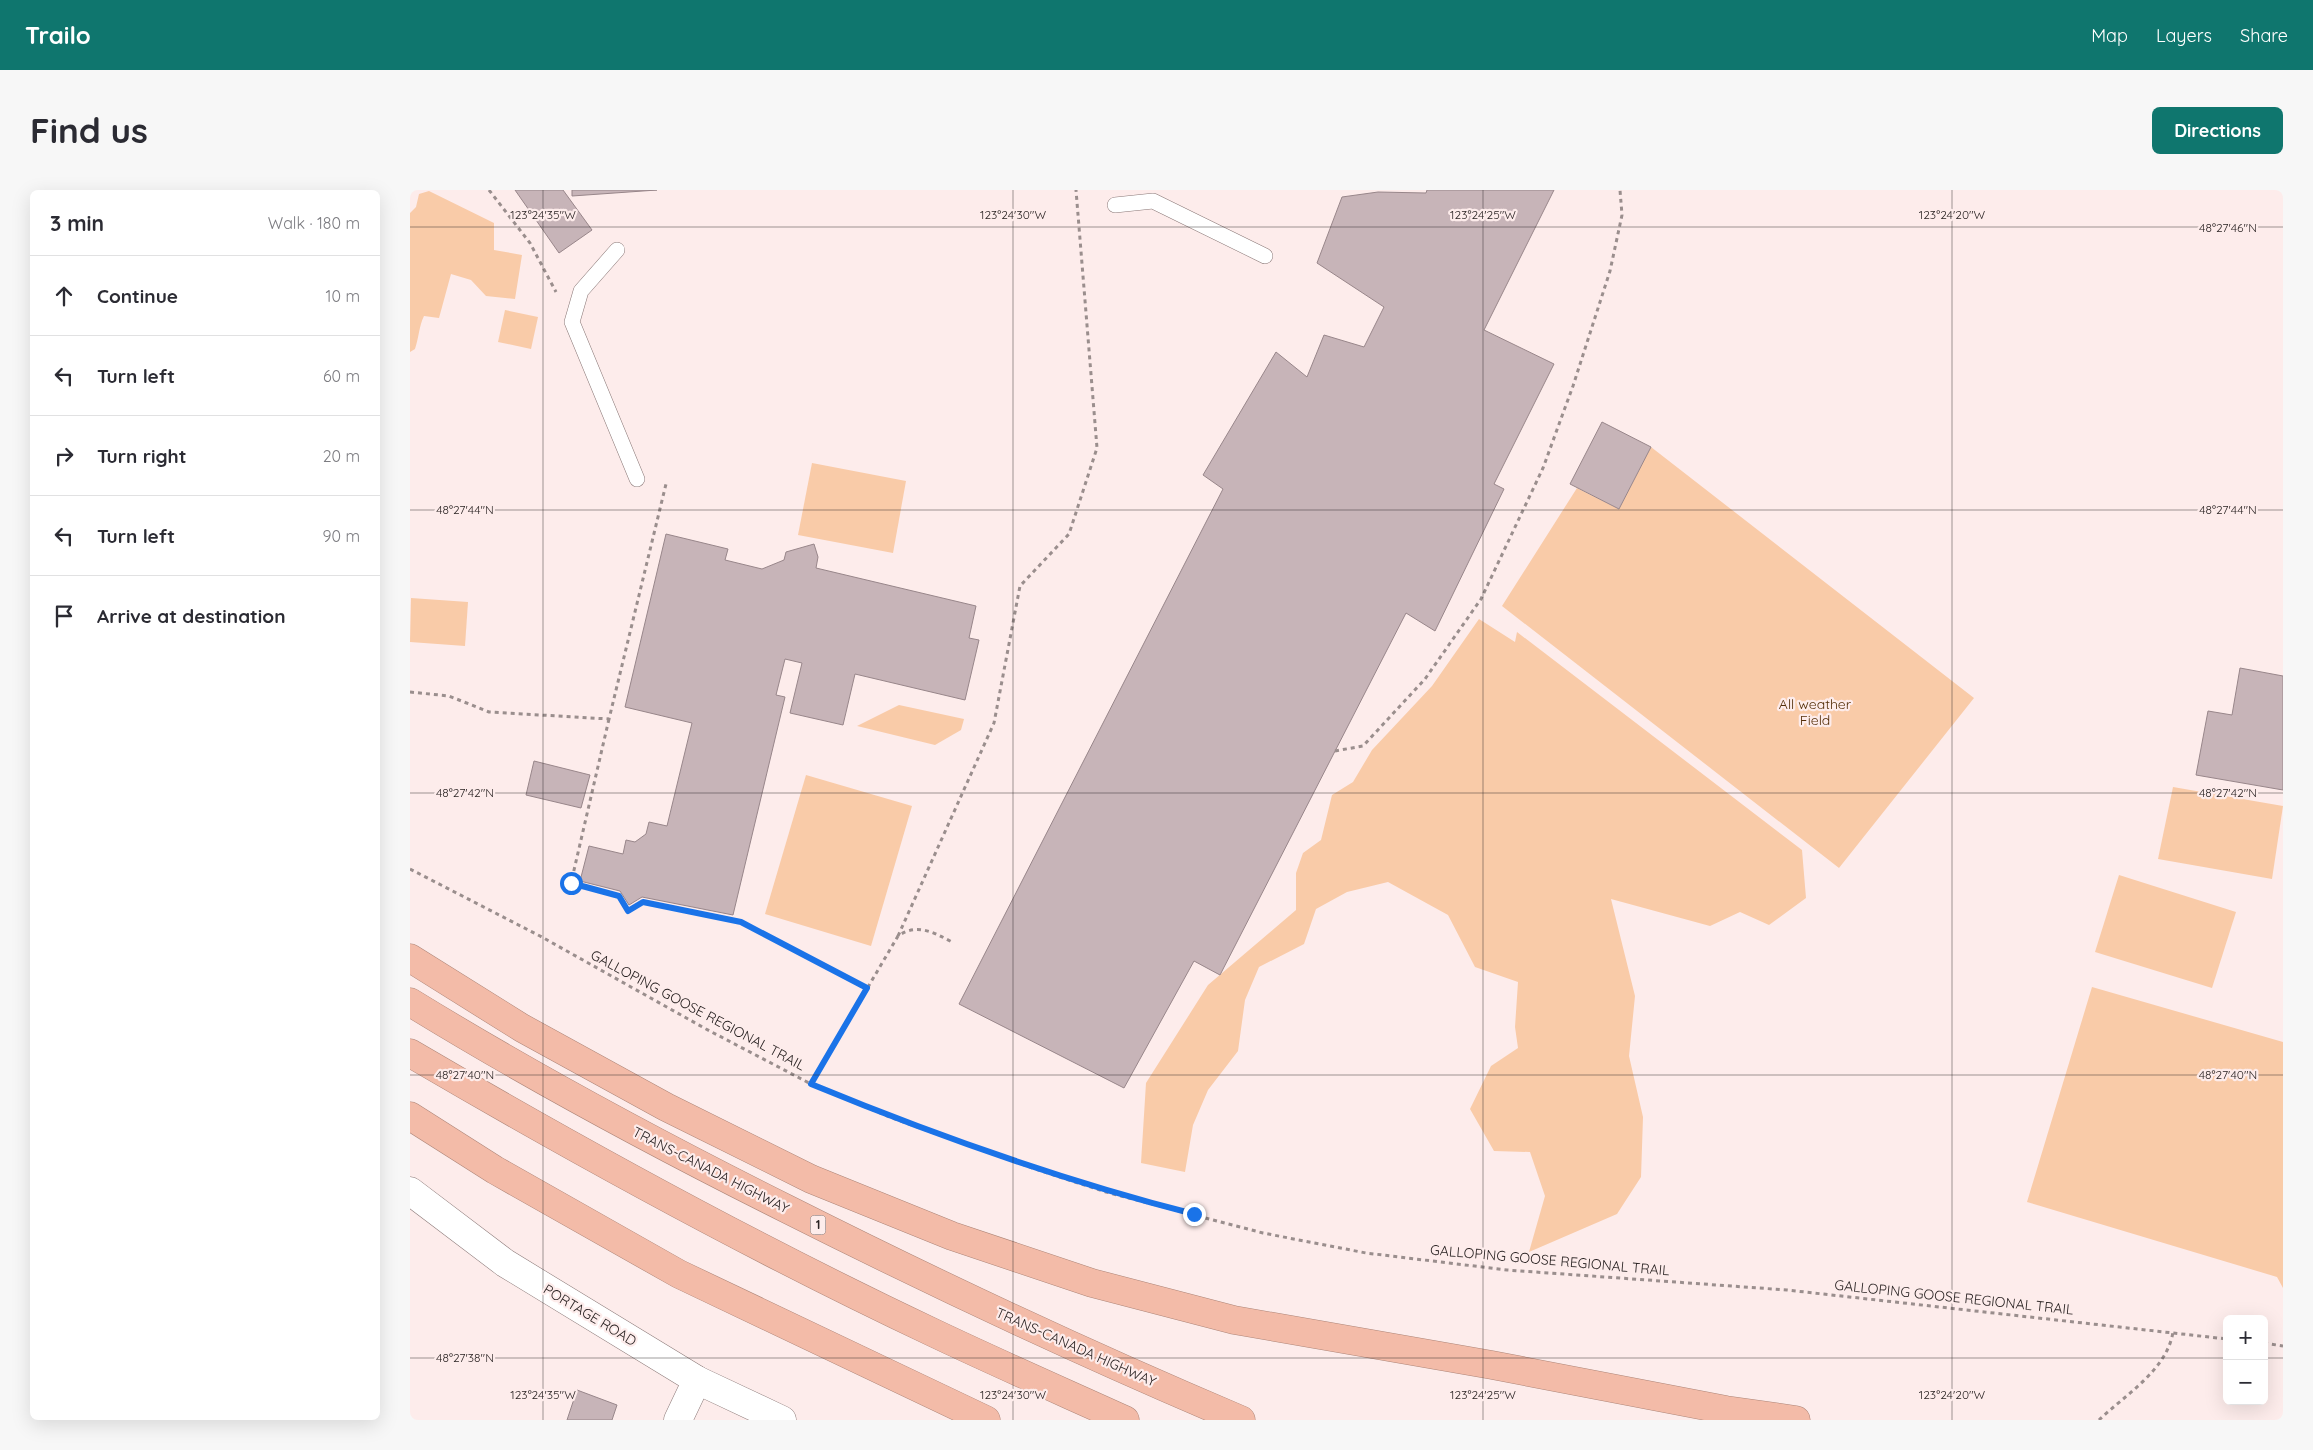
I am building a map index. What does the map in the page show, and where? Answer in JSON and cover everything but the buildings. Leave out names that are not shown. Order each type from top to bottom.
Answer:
[{"type":"highway","points":[[410,958],[522,1028],[666,1107],[811,1179],[952,1236],[1092,1282],[1234,1320],[1492,1365],[1736,1415],[1796,1420]]},
{"type":"highway","name":"TRANS-CANADA HIGHWAY","points":[[410,1002],[615,1120],[846,1239],[955,1293],[1241,1420]]},
{"type":"highway","points":[[410,1053],[505,1109],[722,1226],[933,1332],[1125,1420]]},
{"type":"highway","points":[[410,1116],[495,1170],[679,1274],[986,1420]]},
{"type":"street","name":"PORTAGE ROAD","points":[[410,1191],[505,1263],[697,1380],[782,1420]]},
{"type":"street","points":[[678,1420],[697,1380]]},
{"type":"lane","points":[[1115,204],[1153,202],[1265,256]]},
{"type":"lane","points":[[617,250],[581,292],[572,322],[636,479]]},
{"type":"path","points":[[489,190],[530,243],[572,322]]},
{"type":"path","points":[[811,1084],[898,936],[994,723],[1020,586],[1070,534],[1097,448],[1076,190]]},
{"type":"path","points":[[1335,751],[1363,746],[1424,680],[1481,599],[1543,468],[1573,386],[1612,261],[1622,215],[1620,190]]},
{"type":"path","points":[[666,484],[571,883],[619,896],[628,911],[643,902],[741,922],[867,988]]},
{"type":"path","points":[[410,692],[449,696],[489,712],[610,719]]},
{"type":"path","name":"GALLOPING GOOSE REGIONAL TRAIL","points":[[410,869],[540,936],[706,1029],[811,1084],[944,1137],[1106,1192],[1263,1233],[1366,1252],[1507,1270],[1787,1290],[2223,1338]]},
{"type":"path","points":[[898,936],[905,931],[919,928],[952,942]]},
{"type":"path","points":[[2099,1420],[2162,1360],[2171,1346],[2173,1332]]},
{"type":"path","points":[[2268,1344],[2283,1346]]},
{"type":"green space","points":[[429,191],[494,223],[494,250],[522,255],[515,299],[486,296],[471,280],[451,274],[439,318],[424,316],[415,349],[410,352],[410,213],[416,207],[419,194]]},
{"type":"green space","points":[[505,310],[538,317],[531,349],[498,342]]},
{"type":"green space","name":"All weather Field","points":[[1651,447],[1974,698],[1839,868],[1502,606],[1577,488],[1619,509]]},
{"type":"green space","points":[[812,463],[906,481],[893,553],[798,535]]},
{"type":"green space","points":[[411,598],[468,602],[465,646],[410,642]]},
{"type":"green space","points":[[1479,619],[1515,642],[1517,632],[1802,850],[1806,898],[1769,925],[1740,912],[1710,926],[1611,899],[1635,996],[1629,1056],[1643,1117],[1641,1177],[1617,1214],[1529,1252],[1545,1196],[1530,1152],[1494,1151],[1470,1109],[1491,1066],[1518,1048],[1515,1027],[1518,982],[1475,967],[1448,915],[1388,882],[1347,892],[1316,909],[1304,944],[1259,967],[1245,1000],[1238,1051],[1208,1090],[1193,1125],[1185,1172],[1141,1163],[1146,1083],[1208,985],[1296,910],[1296,873],[1303,853],[1321,840],[1332,795],[1353,782],[1372,750],[1432,686]]},
{"type":"green space","points":[[899,705],[964,719],[961,730],[935,745],[857,726]]},
{"type":"green space","points":[[806,775],[912,806],[871,946],[765,914]]},
{"type":"green space","points":[[2173,787],[2283,806],[2272,879],[2158,859]]},
{"type":"green space","points":[[2119,875],[2236,912],[2212,988],[2095,952]]},
{"type":"green space","points":[[2092,987],[2283,1042],[2283,1288],[2277,1277],[2027,1202]]},
{"type":"route","points":[[571,883],[619,896],[628,911],[643,902],[741,922],[867,988],[811,1084],[892,1118],[1041,1171],[1106,1192],[1194,1214]]}]
